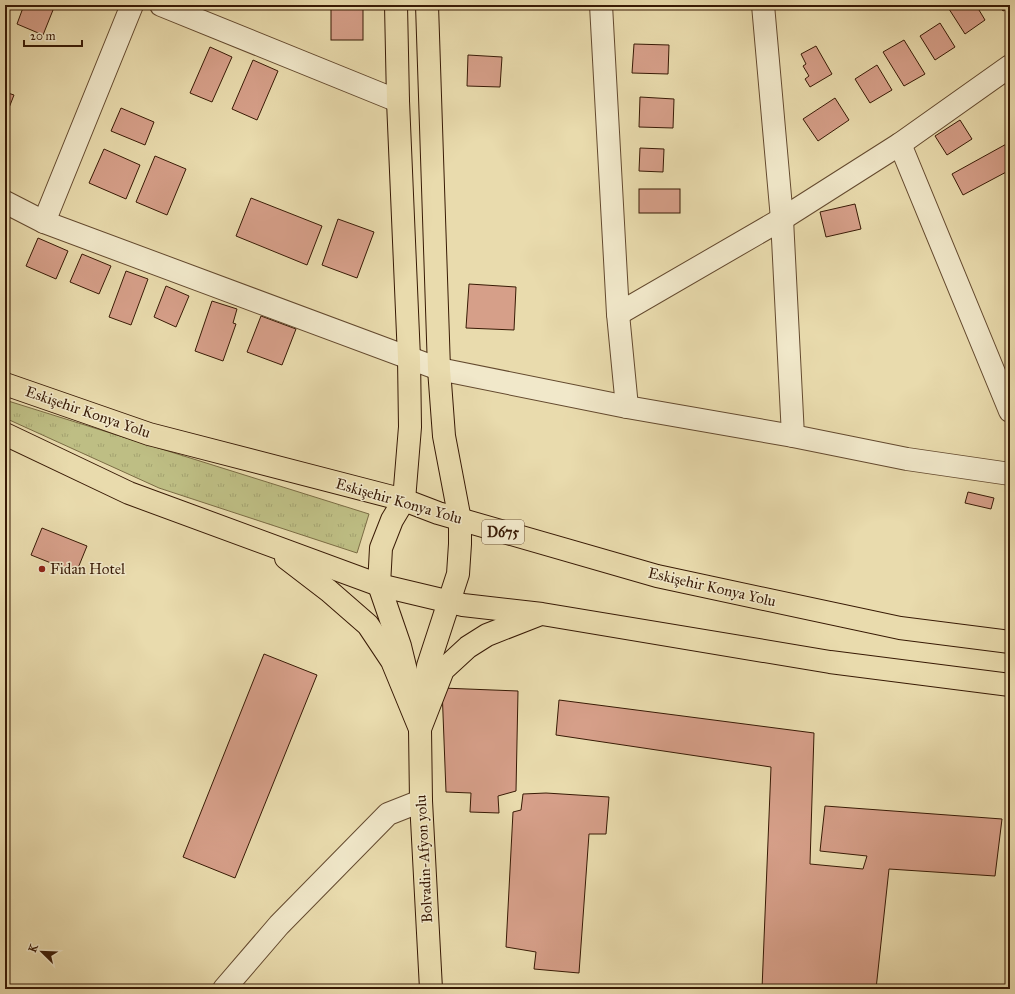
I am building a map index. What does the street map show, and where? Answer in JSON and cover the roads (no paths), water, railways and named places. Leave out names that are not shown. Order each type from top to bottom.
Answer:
[{"type":"main road","points":[[396,5],[398,101],[409,358],[410,427],[404,500],[392,520],[381,548],[379,585],[400,646],[420,729]]},
{"type":"main road","points":[[420,729],[428,666],[458,574],[460,544],[460,520],[444,436],[439,369],[427,5]]},
{"type":"main road","name":"Eskişehir Konya Yolu","points":[[5,384],[149,434],[404,500],[460,520],[657,576],[900,628],[1010,642]]},
{"type":"main road","points":[[5,434],[128,493],[379,585],[464,605],[542,614],[830,662],[1010,685]]},
{"type":"main road","points":[[268,544],[329,591],[368,625],[392,662],[420,729]]},
{"type":"main road","points":[[420,729],[444,670],[468,647],[488,634],[542,614]]},
{"type":"main road","name":"Bolvadin-Afyon yolu","points":[[420,729],[421,801],[431,989]]},
{"type":"street","points":[[44,222],[132,5]]},
{"type":"street","points":[[161,5],[398,101]]},
{"type":"street","points":[[600,5],[618,314],[627,407]]},
{"type":"street","points":[[763,5],[782,219],[793,436]]},
{"type":"street","points":[[618,314],[782,219],[900,144],[1010,66]]},
{"type":"street","points":[[900,144],[1010,410]]},
{"type":"street","points":[[5,202],[44,222],[439,369],[627,407],[793,436],[907,459],[1010,474]]},
{"type":"street","points":[[224,989],[279,925],[388,814],[421,801]]},
{"type":"place","name":"Fidan Hotel","points":[[42,569]]}]
